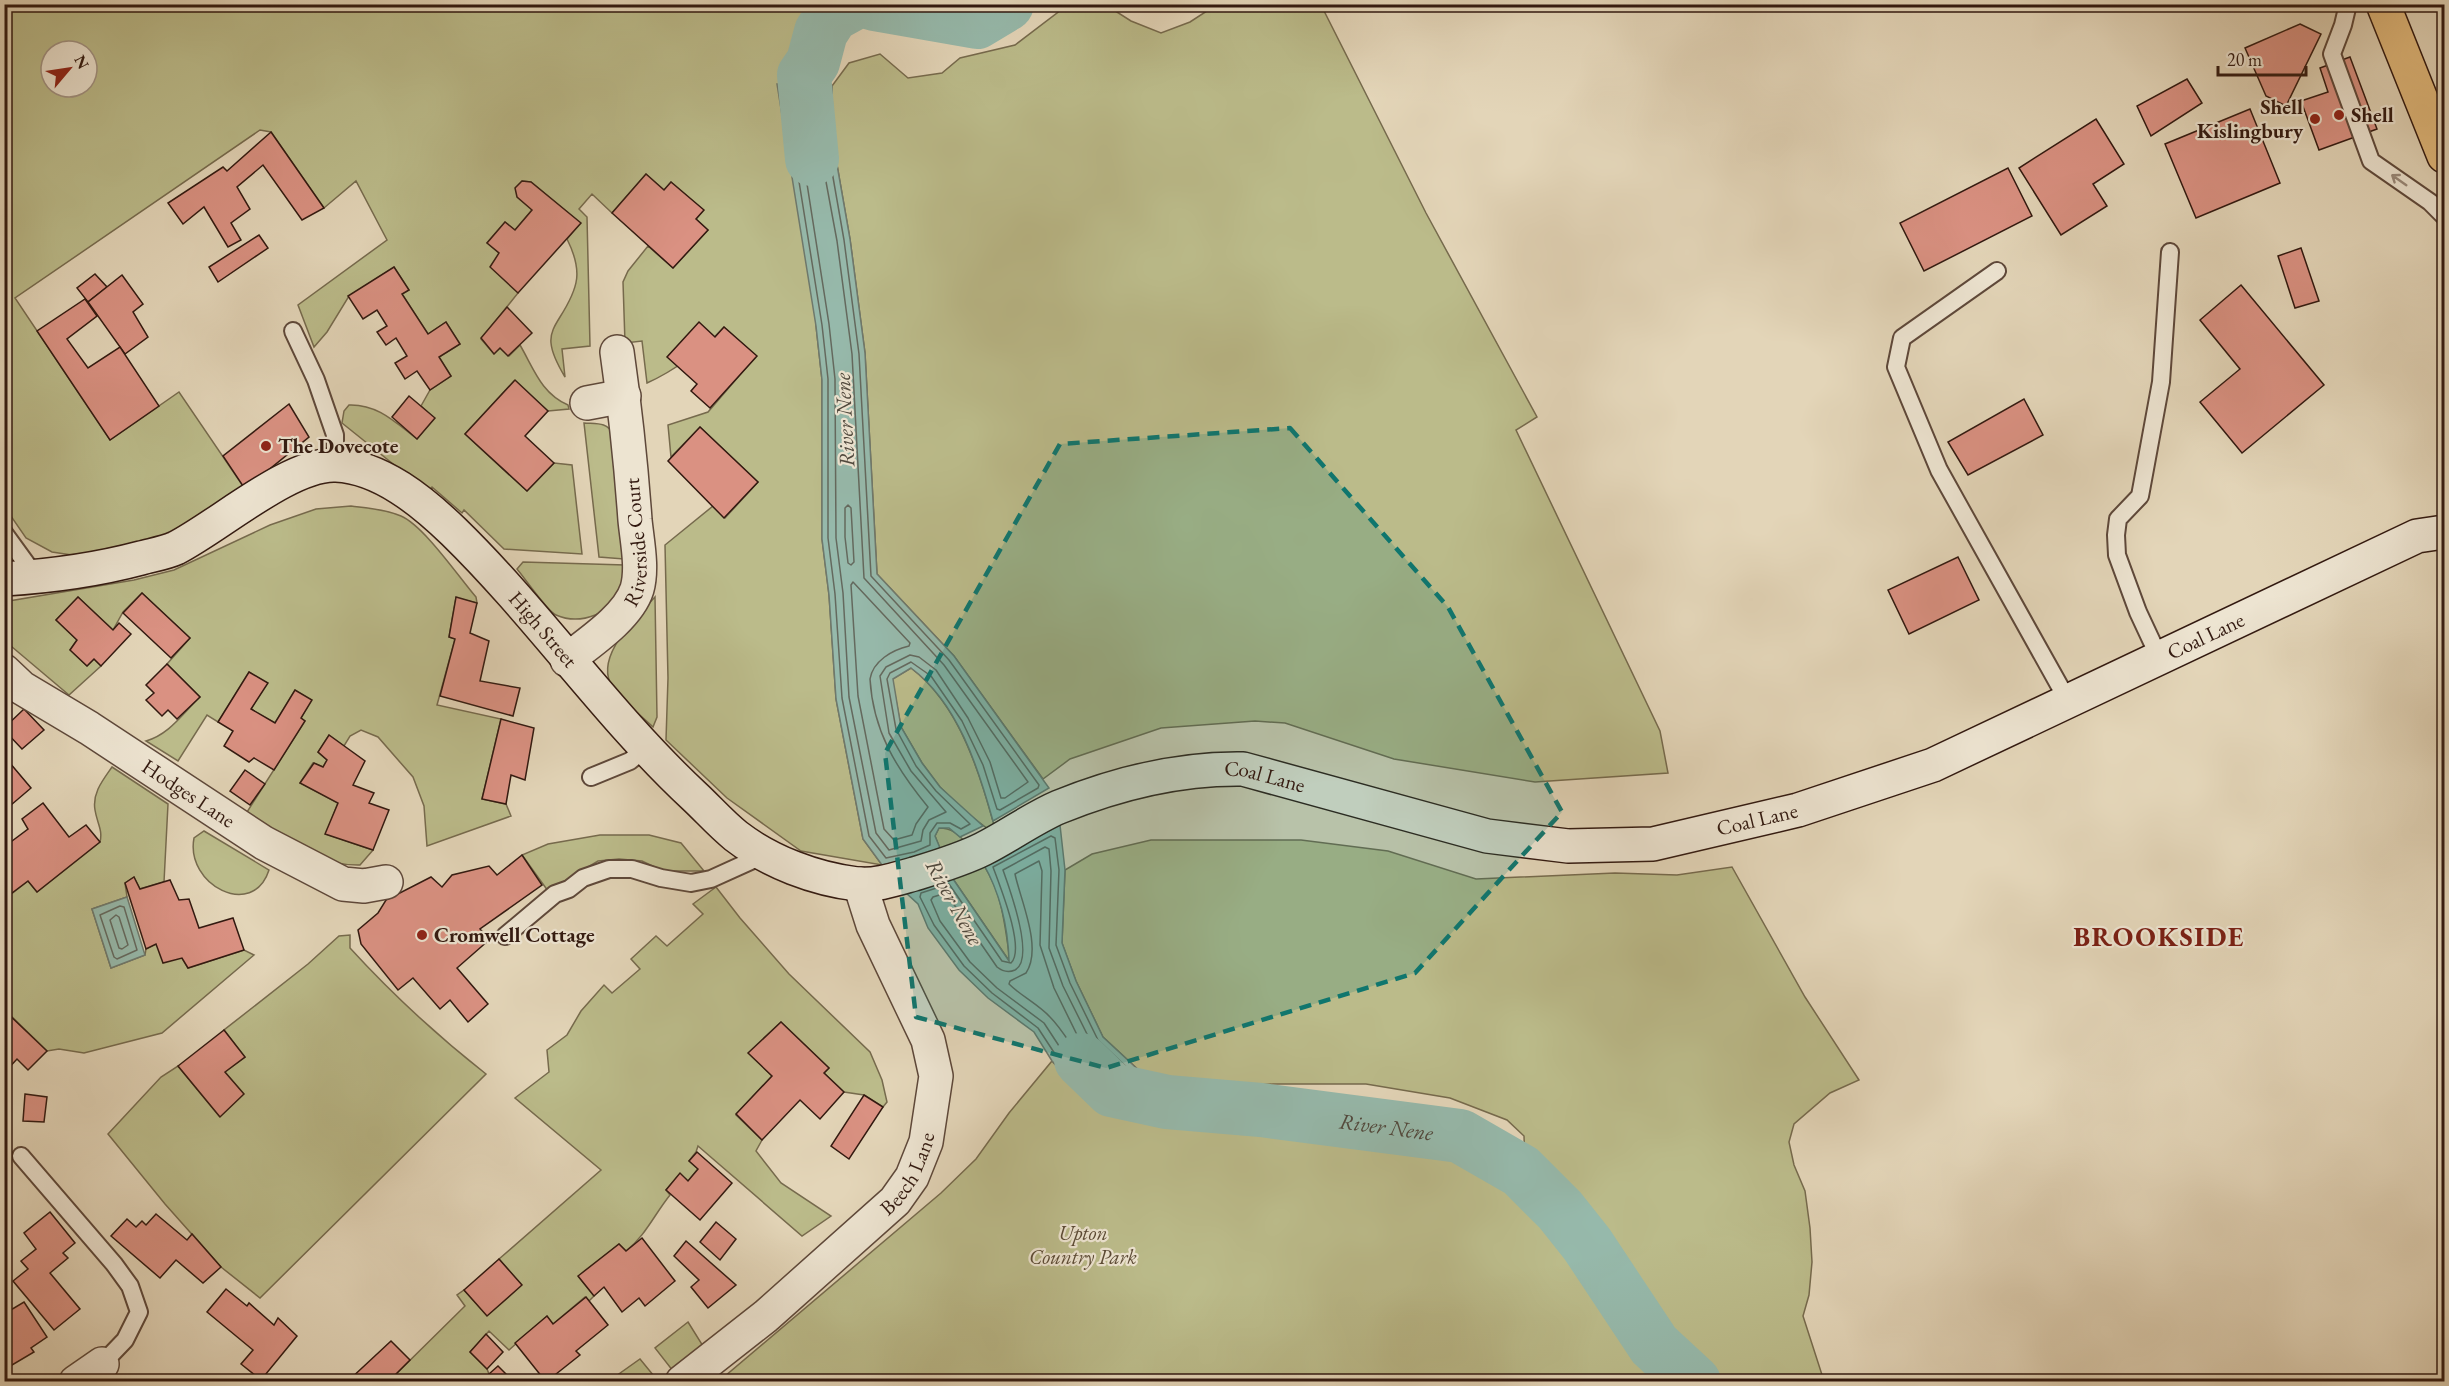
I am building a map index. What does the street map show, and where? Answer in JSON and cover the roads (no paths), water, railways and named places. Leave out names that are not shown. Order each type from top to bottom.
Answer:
[{"type":"highway","points":[[2383,4],[2445,156]]},
{"type":"street","name":"Riverside Court","points":[[567,660],[611,625],[629,603],[637,588],[639,562],[632,467],[617,352]]},
{"type":"street","points":[[587,402],[624,396]]},
{"type":"street","name":"High Street","points":[[20,578],[107,567],[173,549],[296,473],[335,465],[359,470],[388,481],[426,504],[486,563],[567,660],[675,779],[737,836],[766,854],[804,872],[860,884],[892,880],[943,865],[981,849],[1056,808]]},
{"type":"street","name":"Coal Lane","points":[[1056,808],[1110,788],[1187,770],[1243,769],[1487,836],[1568,846],[1653,844],[1798,810],[1922,769],[2159,657],[2431,534],[2445,512]]},
{"type":"street","name":"Hodges Lane","points":[[4,671],[22,688],[89,728],[264,843],[343,884],[364,886],[386,882]]},
{"type":"street","name":"Beech Lane","points":[[682,1382],[766,1316],[896,1202],[912,1177],[926,1142],[936,1076],[928,1040],[873,925],[860,884]]},
{"type":"lane","points":[[2348,4],[2332,54],[2371,161],[2430,202],[2445,216]]},
{"type":"lane","points":[[2159,657],[2138,612],[2117,555],[2116,535],[2118,519],[2140,496],[2162,382],[2170,252]]},
{"type":"lane","points":[[1997,271],[1902,338],[1896,367],[1939,470],[2068,701]]},
{"type":"lane","points":[[294,331],[316,380],[335,435],[335,465]]},
{"type":"lane","points":[[4,533],[20,578]]},
{"type":"lane","points":[[591,777],[630,761],[646,748]]},
{"type":"lane","points":[[505,936],[555,894],[569,889],[583,878],[609,869],[632,869],[661,878],[691,883],[711,879],[766,854]]},
{"type":"lane","points":[[21,1156],[114,1264],[130,1286],[139,1312],[125,1340],[89,1373]]},
{"type":"water","points":[[777,84],[832,86],[833,142],[850,239],[865,353],[877,574],[954,656],[1049,788],[993,821],[973,758],[954,718],[942,699],[911,668],[893,679],[901,727],[922,763],[940,787],[983,826],[960,837],[949,828],[939,828],[935,836],[940,848],[915,858],[882,865],[863,839],[836,699],[829,595],[822,539],[822,380],[816,326]]},
{"type":"water","points":[[1060,825],[1065,870],[1062,943],[1076,981],[1103,1037],[1145,1076],[1139,1117],[1117,1113],[1084,1096],[1052,1061],[1034,1032],[988,998],[959,970],[928,928],[918,904],[905,892],[951,876],[1009,961],[1002,910],[983,863]]},
{"type":"water","points":[[127,897],[145,955],[111,968],[92,909]]},
{"type":"waterway","name":"River Nene","points":[[812,159],[804,75],[813,62],[821,32],[832,15],[852,4]]},
{"type":"waterway","name":"River Nene","points":[[874,4],[977,22],[1007,4]]},
{"type":"waterway","name":"River Nene","points":[[1081,1060],[1112,1090],[1167,1102],[1261,1110],[1460,1136],[1521,1171],[1560,1210],[1587,1244],[1654,1345],[1694,1382]]},
{"type":"place","name":"Shell","points":[[2339,115]]},
{"type":"place","name":"Shell Kislingbury","points":[[2315,119]]},
{"type":"place","name":"The Dovecote","points":[[266,446]]},
{"type":"place","name":"Cromwell Cottage","points":[[422,935]]},
{"type":"district","name":"BROOKSIDE","points":[[2159,937]]},
{"type":"park label","name":"Upton Country Park","points":[[1083,1245]]}]
